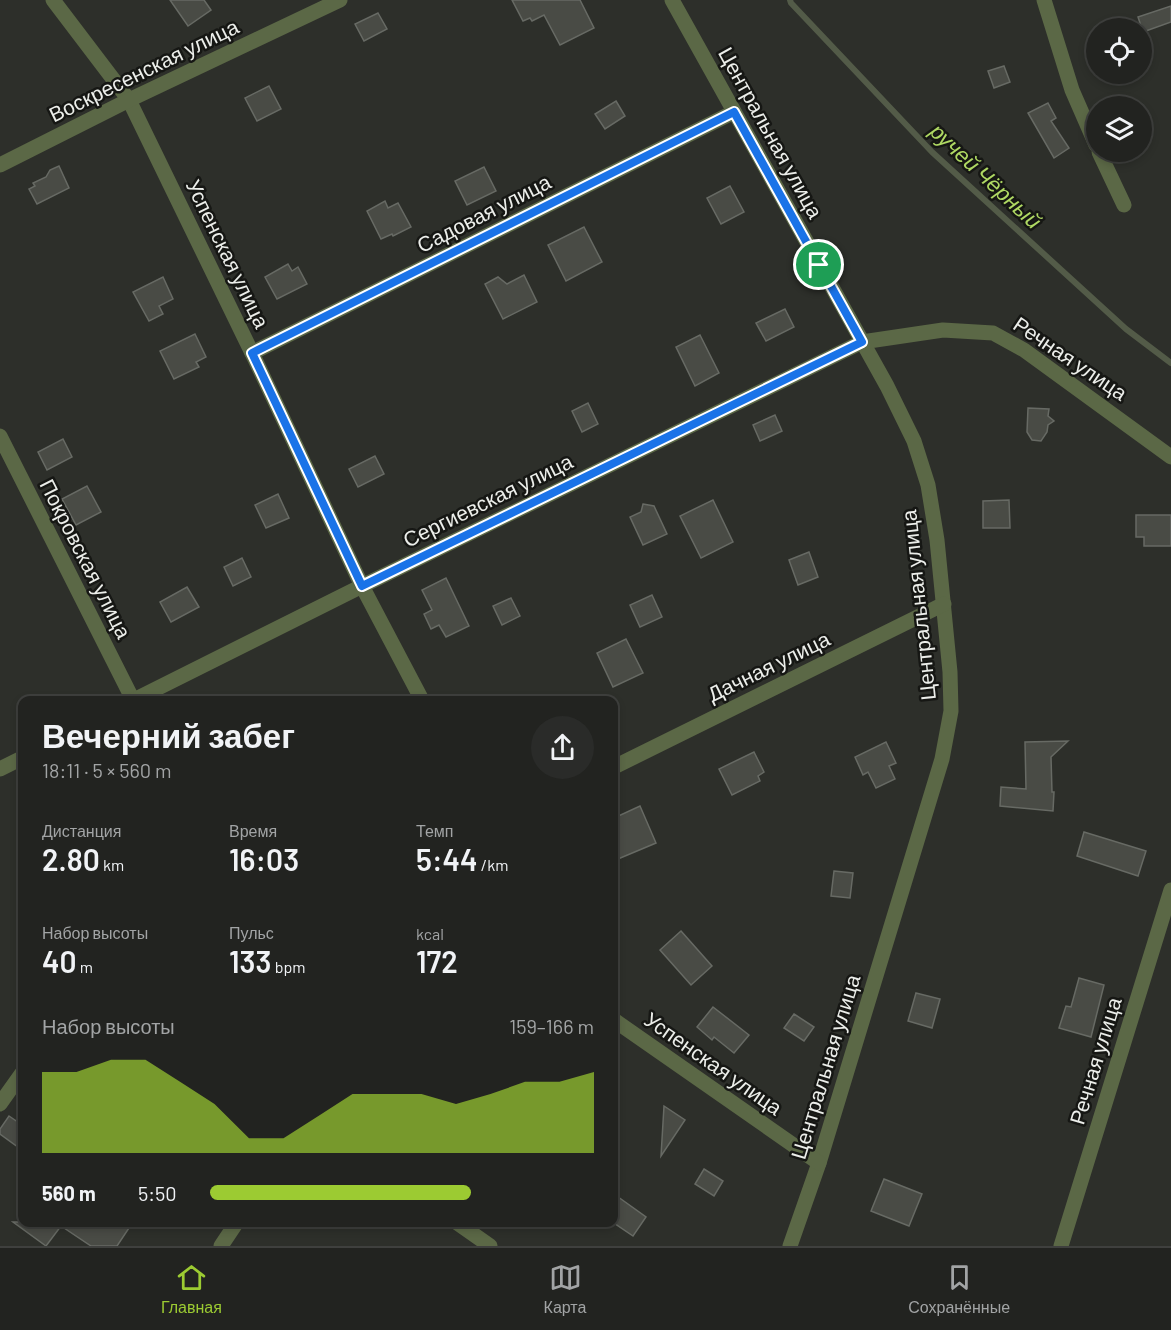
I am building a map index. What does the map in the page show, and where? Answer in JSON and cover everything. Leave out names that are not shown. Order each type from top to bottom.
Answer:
[{"type":"street","name":"Успенская улица","points":[[53,0],[129,100],[362,586],[420,696]]},
{"type":"street","name":"Воскресенская улица","points":[[0,165],[129,100],[340,0]]},
{"type":"street","name":"Центральная улица","points":[[672,0],[862,342],[914,441],[928,485],[944,604],[951,711],[942,759],[819,1163],[790,1246]]},
{"type":"street","points":[[1044,0],[1072,90],[1086,122]]},
{"type":"street","name":"Садовая улица","points":[[252,353],[734,112]]},
{"type":"street","points":[[1104,162],[1124,206]]},
{"type":"street","name":"Речная улица","points":[[862,342],[943,330],[993,333],[1024,350],[1171,457]]},
{"type":"street","name":"Сергиевская улица","points":[[142,696],[862,342]]},
{"type":"street","name":"Покровская улица","points":[[0,436],[132,696]]},
{"type":"street","name":"Дачная улица","points":[[618,765],[944,604]]},
{"type":"street","points":[[0,769],[18,760]]},
{"type":"street","name":"Речная улица","points":[[1061,1246],[1171,890]]},
{"type":"street","name":"Успенская улица","points":[[618,1023],[819,1163]]},
{"type":"street","points":[[0,1104],[18,1078]]},
{"type":"street","points":[[221,1246],[234,1227]]},
{"type":"street","points":[[463,1227],[490,1246]]},
{"type":"building","points":[[170,0],[204,0],[211,10],[188,26]]},
{"type":"building","points":[[512,0],[580,0],[594,28],[560,45],[544,15],[532,21],[530,18],[523,21]]},
{"type":"building","points":[[1171,6],[1171,22],[1152,29],[1152,18],[1138,17]]},
{"type":"building","points":[[378,13],[387,29],[364,41],[355,24]]},
{"type":"building","points":[[1004,66],[1010,82],[994,88],[988,71]]},
{"type":"building","points":[[269,86],[281,109],[257,121],[245,98]]},
{"type":"building","points":[[616,101],[625,116],[605,129],[595,114]]},
{"type":"building","points":[[1048,103],[1056,118],[1051,121],[1069,148],[1054,158],[1028,113]]},
{"type":"building","points":[[59,166],[69,188],[37,204],[29,189],[35,186],[33,183],[46,177],[50,170]]},
{"type":"building","points":[[484,167],[496,191],[467,205],[455,181]]},
{"type":"building","points":[[730,186],[744,212],[721,224],[707,198]]},
{"type":"building","points":[[385,201],[388,208],[398,203],[411,227],[381,239],[367,211]]},
{"type":"building","points":[[584,227],[602,262],[566,281],[548,245]]},
{"type":"building","points":[[288,264],[292,271],[298,267],[307,284],[277,299],[265,277]]},
{"type":"building","points":[[524,275],[537,302],[503,319],[485,284],[498,277],[507,284]]},
{"type":"building","points":[[163,277],[173,299],[159,306],[163,314],[149,321],[133,292]]},
{"type":"building","points":[[785,309],[794,327],[766,341],[756,323]]},
{"type":"building","points":[[195,334],[206,357],[196,362],[199,367],[174,379],[160,351]]},
{"type":"building","points":[[700,335],[719,373],[695,386],[676,347]]},
{"type":"building","points":[[588,403],[598,424],[582,432],[572,411]]},
{"type":"building","points":[[1028,408],[1049,409],[1048,416],[1054,421],[1048,425],[1047,432],[1041,441],[1032,440],[1027,432]]},
{"type":"building","points":[[775,415],[782,431],[760,441],[753,425]]},
{"type":"building","points":[[63,439],[72,457],[47,470],[38,452]]},
{"type":"building","points":[[375,456],[384,474],[358,487],[349,469]]},
{"type":"building","points":[[87,486],[101,512],[76,525],[62,499]]},
{"type":"building","points":[[278,494],[289,518],[266,528],[255,505]]},
{"type":"building","points":[[713,500],[733,542],[701,558],[680,516]]},
{"type":"building","points":[[1009,500],[1010,528],[983,528],[983,501]]},
{"type":"building","points":[[643,504],[654,506],[667,534],[643,545],[630,517],[641,512]]},
{"type":"building","points":[[1136,515],[1171,515],[1171,546],[1144,546],[1144,537],[1136,537]]},
{"type":"building","points":[[809,552],[818,577],[798,585],[789,560]]},
{"type":"building","points":[[242,558],[251,577],[233,586],[224,567]]},
{"type":"building","points":[[446,578],[469,626],[446,637],[439,625],[431,629],[424,614],[432,610],[422,590]]},
{"type":"building","points":[[187,587],[199,607],[171,622],[160,602]]},
{"type":"building","points":[[652,595],[662,617],[640,627],[630,605]]},
{"type":"building","points":[[511,598],[520,616],[502,625],[493,606]]},
{"type":"building","points":[[626,639],[643,673],[613,687],[597,653]]},
{"type":"building","points":[[1068,741],[1051,757],[1053,811],[1000,806],[1001,787],[1026,789],[1025,742]]},
{"type":"building","points":[[886,742],[896,763],[889,766],[895,779],[876,788],[868,772],[863,775],[855,757]]},
{"type":"building","points":[[754,752],[764,772],[758,776],[760,781],[732,795],[719,769]]},
{"type":"building","points":[[640,806],[656,843],[618,859],[618,816]]},
{"type":"building","points":[[1084,832],[1146,851],[1138,876],[1077,856]]},
{"type":"building","points":[[834,871],[853,873],[850,898],[831,896]]},
{"type":"building","points":[[681,931],[712,966],[691,985],[660,950]]},
{"type":"building","points":[[1079,978],[1104,985],[1091,1037],[1059,1028],[1066,1006],[1071,1007]]},
{"type":"building","points":[[916,993],[940,999],[932,1028],[908,1021]]},
{"type":"building","points":[[713,1007],[749,1035],[734,1053],[714,1037],[712,1040],[697,1027]]},
{"type":"building","points":[[794,1014],[814,1027],[804,1041],[784,1028]]},
{"type":"building","points":[[664,1106],[685,1120],[661,1156]]},
{"type":"building","points":[[9,1116],[18,1122],[18,1147],[0,1134],[0,1129]]},
{"type":"building","points":[[704,1169],[723,1181],[714,1196],[695,1184]]},
{"type":"building","points":[[884,1179],[922,1194],[909,1226],[871,1211]]},
{"type":"building","points":[[618,1197],[646,1217],[633,1236],[618,1226]]},
{"type":"building","points":[[20,1227],[60,1227],[46,1246]]},
{"type":"building","points":[[62,1227],[130,1227],[117,1246],[91,1246]]},
{"type":"waterway","name":"ручей Чёрный","points":[[790,0],[932,152],[1126,329],[1171,363]]},
{"type":"route","points":[[734,112],[819,265],[862,342],[362,586],[252,353],[734,112]]}]
